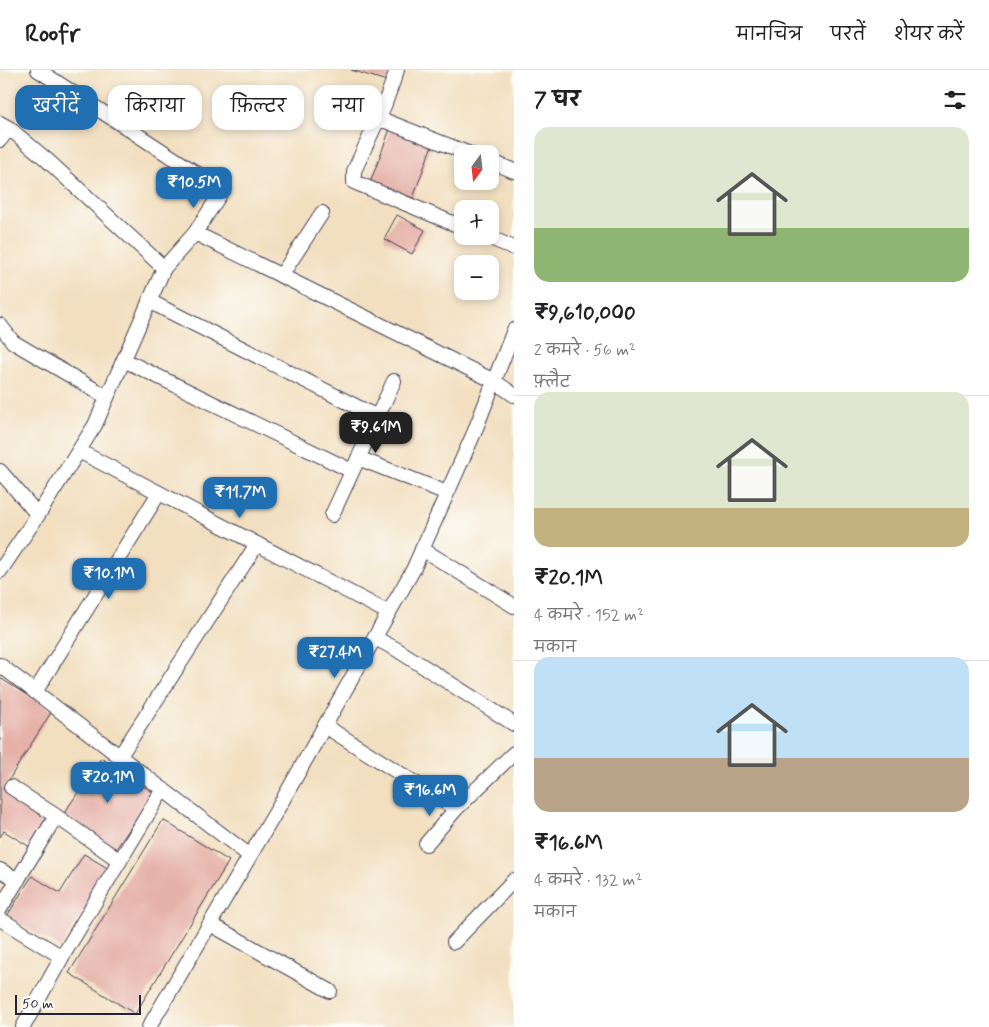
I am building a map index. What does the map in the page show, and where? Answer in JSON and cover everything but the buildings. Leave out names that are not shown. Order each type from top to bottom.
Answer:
[{"type":"street","points":[[0,571],[95,425],[164,268],[195,233],[220,196],[213,184],[38,70]]},
{"type":"street","points":[[382,108],[397,70]]},
{"type":"street","points":[[382,120],[454,148]]},
{"type":"street","points":[[0,140],[4,125],[47,160],[164,268]]},
{"type":"street","points":[[373,130],[354,171],[354,182],[454,223]]},
{"type":"street","points":[[499,165],[514,171]]},
{"type":"street","points":[[281,276],[322,213]]},
{"type":"street","points":[[195,233],[494,381],[514,395]]},
{"type":"street","points":[[499,242],[514,248]]},
{"type":"street","points":[[150,301],[377,417]]},
{"type":"street","points":[[0,325],[13,342],[107,397]]},
{"type":"street","points":[[149,1027],[250,856],[413,570],[474,433],[514,330]]},
{"type":"street","points":[[124,360],[355,464],[447,493]]},
{"type":"street","points":[[332,515],[394,381]]},
{"type":"street","points":[[79,451],[389,613]]},
{"type":"street","points":[[0,471],[38,515]]},
{"type":"street","points":[[35,692],[159,493]]},
{"type":"street","points":[[120,756],[257,544]]},
{"type":"street","points":[[422,549],[514,606]]},
{"type":"street","points":[[375,638],[396,649],[514,724]]},
{"type":"street","points":[[0,666],[250,856]]},
{"type":"street","points":[[325,726],[456,809]]},
{"type":"street","points":[[426,844],[456,809],[514,753]]},
{"type":"street","points":[[10,787],[56,816],[120,861]]},
{"type":"street","points":[[23,1027],[62,957],[163,789]]},
{"type":"street","points":[[0,909],[56,816]]},
{"type":"street","points":[[0,870],[18,880]]},
{"type":"street","points":[[454,942],[514,880]]},
{"type":"street","points":[[0,918],[62,957]]},
{"type":"street","points":[[210,924],[330,991]]}]
